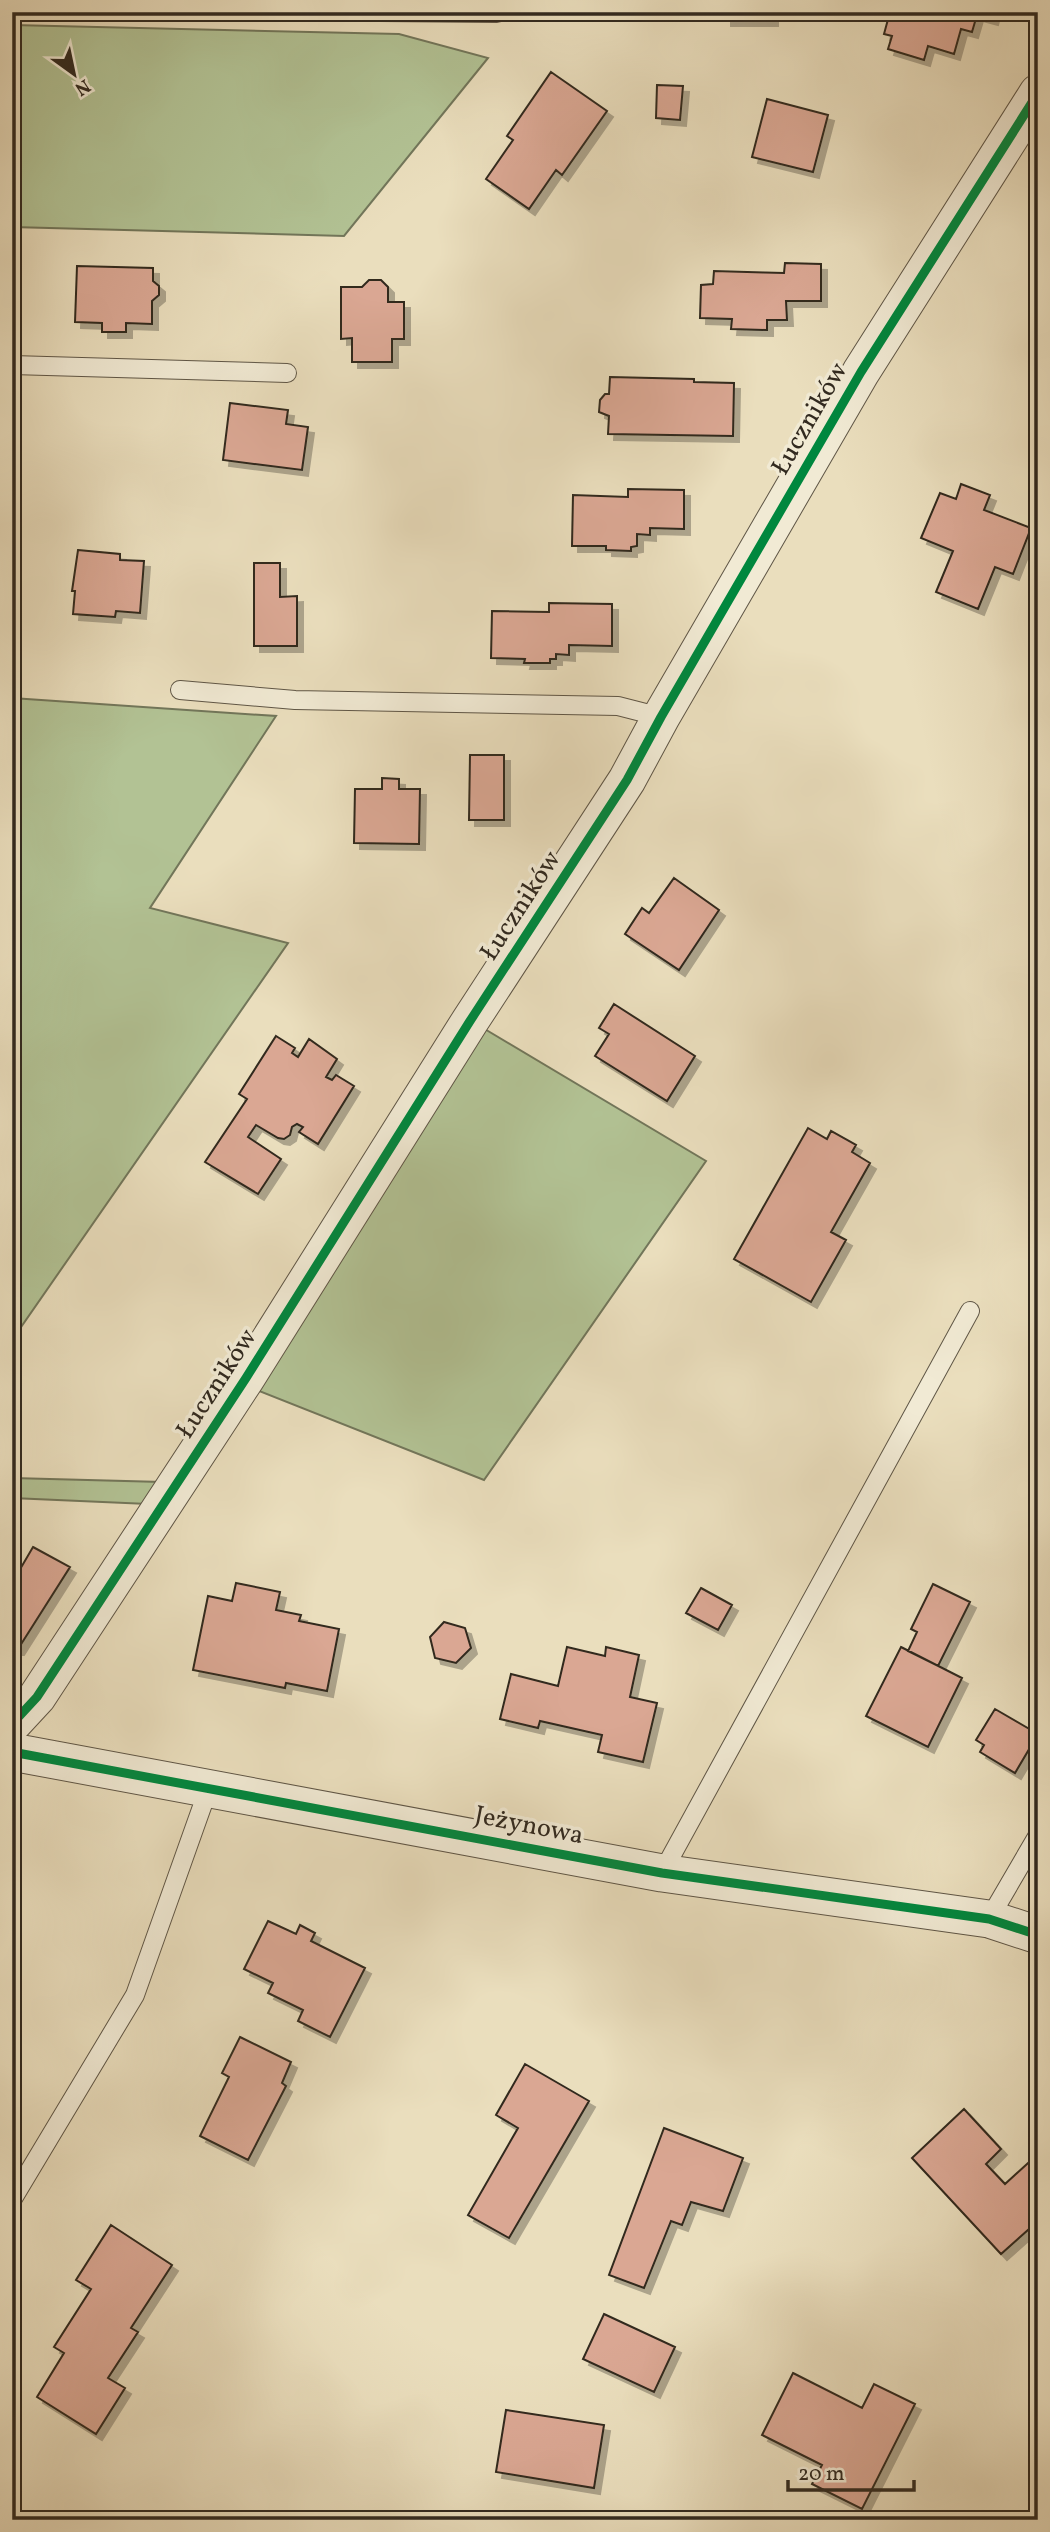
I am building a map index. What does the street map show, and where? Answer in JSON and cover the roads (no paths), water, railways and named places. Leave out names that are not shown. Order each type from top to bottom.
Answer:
[{"type":"street","name":"Łuczników","points":[[12,1724],[37,1698],[246,1378],[470,1021],[627,780],[861,372],[1038,93]]},
{"type":"street","name":"Jeżynowa","points":[[12,1752],[662,1873],[989,1919],[1038,1935]]},
{"type":"lane","points":[[381,12],[497,13]]},
{"type":"lane","points":[[12,365],[288,373]]},
{"type":"lane","points":[[180,690],[295,701],[618,706],[662,717]]},
{"type":"lane","points":[[662,1873],[970,1311]]},
{"type":"lane","points":[[12,2200],[135,1995],[209,1787]]},
{"type":"lane","points":[[989,1919],[1038,1835]]}]
